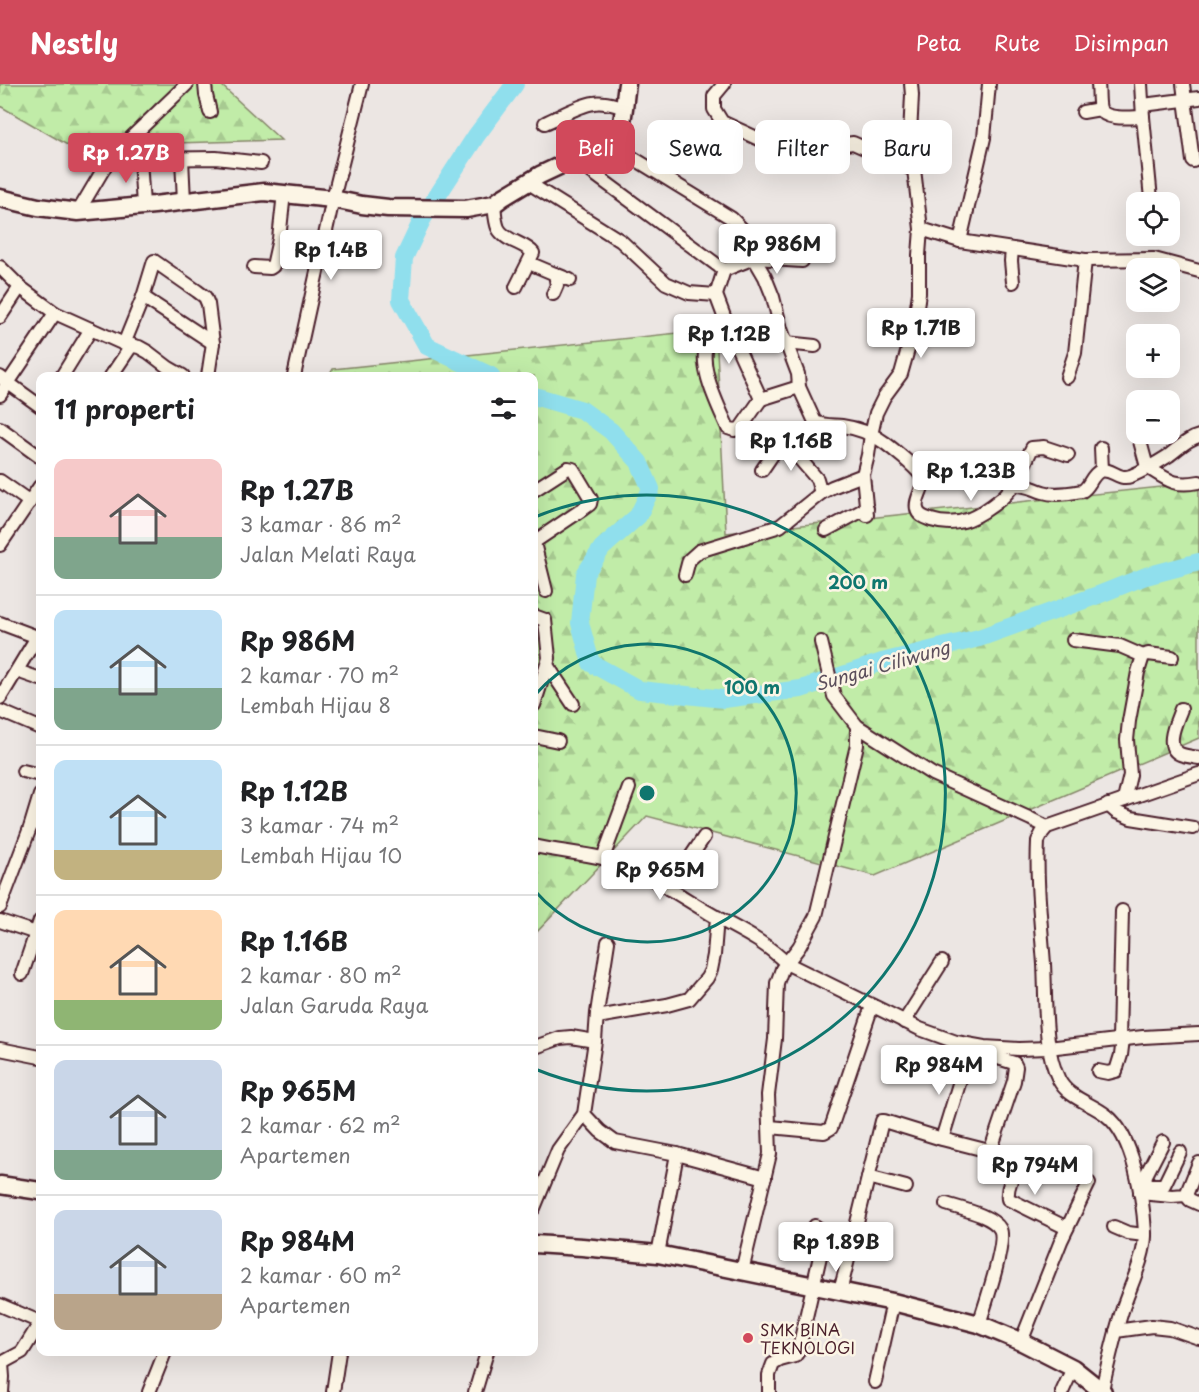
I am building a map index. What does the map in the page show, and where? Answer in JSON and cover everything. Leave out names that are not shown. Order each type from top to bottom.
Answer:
[{"type":"street","points":[[78,212],[110,158],[187,84]]},
{"type":"street","points":[[205,84],[210,112]]},
{"type":"street","points":[[295,372],[333,199],[362,84]]},
{"type":"street","points":[[622,120],[627,84]]},
{"type":"street","points":[[724,84],[714,96],[714,109],[722,122],[798,157],[806,157],[842,144],[853,143],[862,147]]},
{"type":"street","points":[[911,84],[911,120]]},
{"type":"street","points":[[960,241],[984,138],[989,84]]},
{"type":"street","points":[[1098,84],[1100,109],[1110,117],[1143,111],[1185,99],[1199,98]]},
{"type":"street","points":[[1141,84],[1150,192]]},
{"type":"street","points":[[1183,84],[1193,161]]},
{"type":"street","points":[[545,123],[595,102],[623,107]]},
{"type":"street","points":[[1083,112],[1100,109]]},
{"type":"street","points":[[110,158],[216,158],[261,163]]},
{"type":"street","points":[[140,159],[143,205]]},
{"type":"street","points":[[182,159],[184,201]]},
{"type":"street","points":[[635,159],[730,218],[742,229],[773,297],[786,343],[798,374],[799,387],[815,422],[821,425],[858,429],[871,435],[884,442],[917,470],[921,476],[922,487],[917,502],[919,514],[931,520],[955,523],[972,519],[1005,496],[1015,484],[1032,448],[1044,447],[1068,455]]},
{"type":"street","points":[[0,198],[38,207],[78,212],[264,192],[333,199],[388,208],[466,209],[494,204],[527,182],[556,168]]},
{"type":"street","points":[[594,174],[724,270]]},
{"type":"street","points":[[826,530],[867,512],[863,475],[876,413],[884,397],[901,374],[914,328],[919,293],[921,229],[914,174]]},
{"type":"street","points":[[527,182],[621,241],[666,283],[689,293],[716,295]]},
{"type":"street","points":[[254,267],[273,267],[285,193]]},
{"type":"street","points":[[494,204],[499,230],[533,252],[516,287]]},
{"type":"street","points":[[921,229],[960,241],[1012,249],[1085,260],[1154,259],[1199,271]]},
{"type":"street","points":[[1012,249],[1013,282]]},
{"type":"street","points":[[724,270],[754,258],[802,261]]},
{"type":"street","points":[[1067,377],[1075,353],[1085,260]]},
{"type":"street","points":[[113,372],[128,344],[154,261],[205,297],[213,343],[209,372]]},
{"type":"street","points":[[529,263],[570,280]]},
{"type":"street","points":[[0,267],[20,287],[55,313],[148,352],[166,372]]},
{"type":"street","points":[[724,270],[716,295],[761,399]]},
{"type":"street","points":[[554,294],[557,285],[555,274]]},
{"type":"street","points":[[0,317],[20,287]]},
{"type":"street","points":[[143,297],[213,343]]},
{"type":"street","points":[[0,395],[4,379],[55,313]]},
{"type":"street","points":[[728,327],[711,336],[705,349],[709,382],[728,428],[740,429],[761,399],[799,387]]},
{"type":"street","points":[[64,372],[91,329]]},
{"type":"street","points":[[786,343],[815,346]]},
{"type":"street","points":[[4,379],[36,403]]},
{"type":"street","points":[[0,428],[36,454]]},
{"type":"street","points":[[1015,484],[1050,494],[1086,489],[1096,473],[1102,470],[1110,471],[1123,478],[1132,476],[1168,456],[1191,438],[1199,436]]},
{"type":"street","points":[[762,470],[779,445],[787,444],[817,478],[821,493]]},
{"type":"street","points":[[1140,444],[1147,467],[1179,484],[1199,482]]},
{"type":"street","points":[[1101,448],[1102,470]]},
{"type":"street","points":[[538,487],[568,468],[573,469],[591,499],[590,504],[538,540]]},
{"type":"street","points":[[685,575],[689,560],[699,551],[780,526],[821,493],[863,475]]},
{"type":"street","points":[[0,481],[30,502]]},
{"type":"street","points":[[0,545],[36,492]]},
{"type":"street","points":[[538,559],[546,591]]},
{"type":"street","points":[[538,617],[545,620],[549,658],[538,693]]},
{"type":"street","points":[[0,623],[36,636]]},
{"type":"street","points":[[1073,640],[1120,646],[1143,656],[1148,654],[1172,657]]},
{"type":"street","points":[[0,698],[36,641]]},
{"type":"street","points":[[821,642],[834,696],[857,726],[932,774],[1047,827]]},
{"type":"street","points":[[1124,800],[1130,775],[1127,740],[1129,721],[1143,656]]},
{"type":"street","points":[[547,665],[573,705]]},
{"type":"street","points":[[16,671],[36,678]]},
{"type":"street","points":[[1181,709],[1172,737],[1172,747],[1181,755],[1199,758]]},
{"type":"street","points":[[0,711],[36,726]]},
{"type":"street","points":[[742,1271],[770,1154],[768,1095],[775,1039],[777,983],[782,969],[799,947],[816,916],[857,745],[857,726]]},
{"type":"street","points":[[538,737],[558,741]]},
{"type":"street","points":[[23,771],[36,775]]},
{"type":"street","points":[[538,1244],[658,1254],[893,1302],[979,1324],[1073,1368],[1103,1391],[1116,1331],[1141,1257],[1145,1235],[1142,1187],[1116,1123],[1105,1113],[1065,1089],[1059,1081],[1048,1048],[1038,842],[1047,827],[1199,774]]},
{"type":"street","points":[[603,858],[629,788]]},
{"type":"street","points":[[1108,805],[1116,812],[1131,818],[1193,828]]},
{"type":"street","points":[[0,907],[36,808]]},
{"type":"street","points":[[669,889],[704,837]]},
{"type":"street","points":[[538,847],[603,858],[642,873],[745,932],[772,950],[786,963],[904,1022],[956,1042],[984,1047],[1019,1049],[1199,1034]]},
{"type":"street","points":[[1098,1071],[1108,1073],[1116,1071],[1121,1055],[1122,911]]},
{"type":"street","points":[[597,1017],[667,1005],[688,999],[707,978],[711,970],[717,917]]},
{"type":"street","points":[[0,921],[36,927]]},
{"type":"street","points":[[22,974],[36,933]]},
{"type":"street","points":[[538,1198],[558,1150],[584,1114],[608,942]]},
{"type":"street","points":[[904,1022],[942,962]]},
{"type":"street","points":[[770,1127],[824,1132],[831,1128],[872,1006]]},
{"type":"street","points":[[538,1046],[560,1038],[571,1037],[595,1041]]},
{"type":"street","points":[[0,1049],[36,1056]]},
{"type":"street","points":[[942,1139],[966,1061],[974,1052],[979,1052],[1014,1063],[1016,1067],[1014,1081],[991,1149],[986,1151]]},
{"type":"street","points":[[584,1114],[600,1131],[615,1142],[677,1154],[765,1178]]},
{"type":"street","points":[[840,1292],[882,1121],[1008,1159]]},
{"type":"street","points":[[1142,1187],[1163,1142]]},
{"type":"street","points":[[1142,1187],[1164,1185],[1179,1152]]},
{"type":"street","points":[[658,1254],[677,1154]]},
{"type":"street","points":[[1024,1156],[1009,1183],[1008,1199],[1067,1228]]},
{"type":"street","points":[[1186,1195],[1199,1163]]},
{"type":"street","points":[[868,1177],[906,1187]]},
{"type":"street","points":[[1021,1342],[1067,1228],[1089,1182]]},
{"type":"street","points":[[0,1187],[36,1191]]},
{"type":"street","points":[[1142,1187],[1172,1196],[1186,1195]]},
{"type":"street","points":[[1186,1195],[1190,1200],[1199,1204]]},
{"type":"street","points":[[946,1204],[982,1216],[1000,1229],[1002,1237],[1000,1256],[979,1324]]},
{"type":"street","points":[[769,1392],[769,1375],[773,1364],[795,1356],[798,1352],[824,1239],[822,1232],[815,1226]]},
{"type":"street","points":[[1114,1227],[1128,1233],[1145,1235]]},
{"type":"street","points":[[875,1382],[893,1302]]},
{"type":"street","points":[[0,1305],[36,1321]]},
{"type":"street","points":[[1116,1331],[1152,1326],[1170,1328],[1199,1338]]},
{"type":"street","points":[[2,1392],[1,1364],[22,1352],[36,1329]]},
{"type":"street","points":[[149,1392],[163,1356]]},
{"type":"street","points":[[333,1392],[338,1356]]},
{"type":"street","points":[[475,1392],[485,1356]]},
{"type":"street","points":[[1062,1392],[1073,1368]]},
{"type":"green space","points":[[0,84],[220,84],[281,140],[69,146],[0,106]]},
{"type":"green space","points":[[716,329],[726,533],[1199,483],[1199,738],[875,876],[647,816],[538,931],[538,372],[331,372],[333,369]]},
{"type":"waterway","name":"Sungai Ciliwung","points":[[482,372],[427,346],[401,300],[404,258],[423,218],[476,136],[515,84]]},
{"type":"waterway","name":"Sungai Ciliwung","points":[[538,397],[582,410],[611,431],[639,462],[651,489],[638,516],[602,548],[585,574],[580,623],[591,663],[640,690],[724,699],[801,689],[882,662],[979,638],[1146,576],[1199,562]]},
{"type":"place","name":"SMK BINA TEKNOLOGI","points":[[748,1338]]}]
